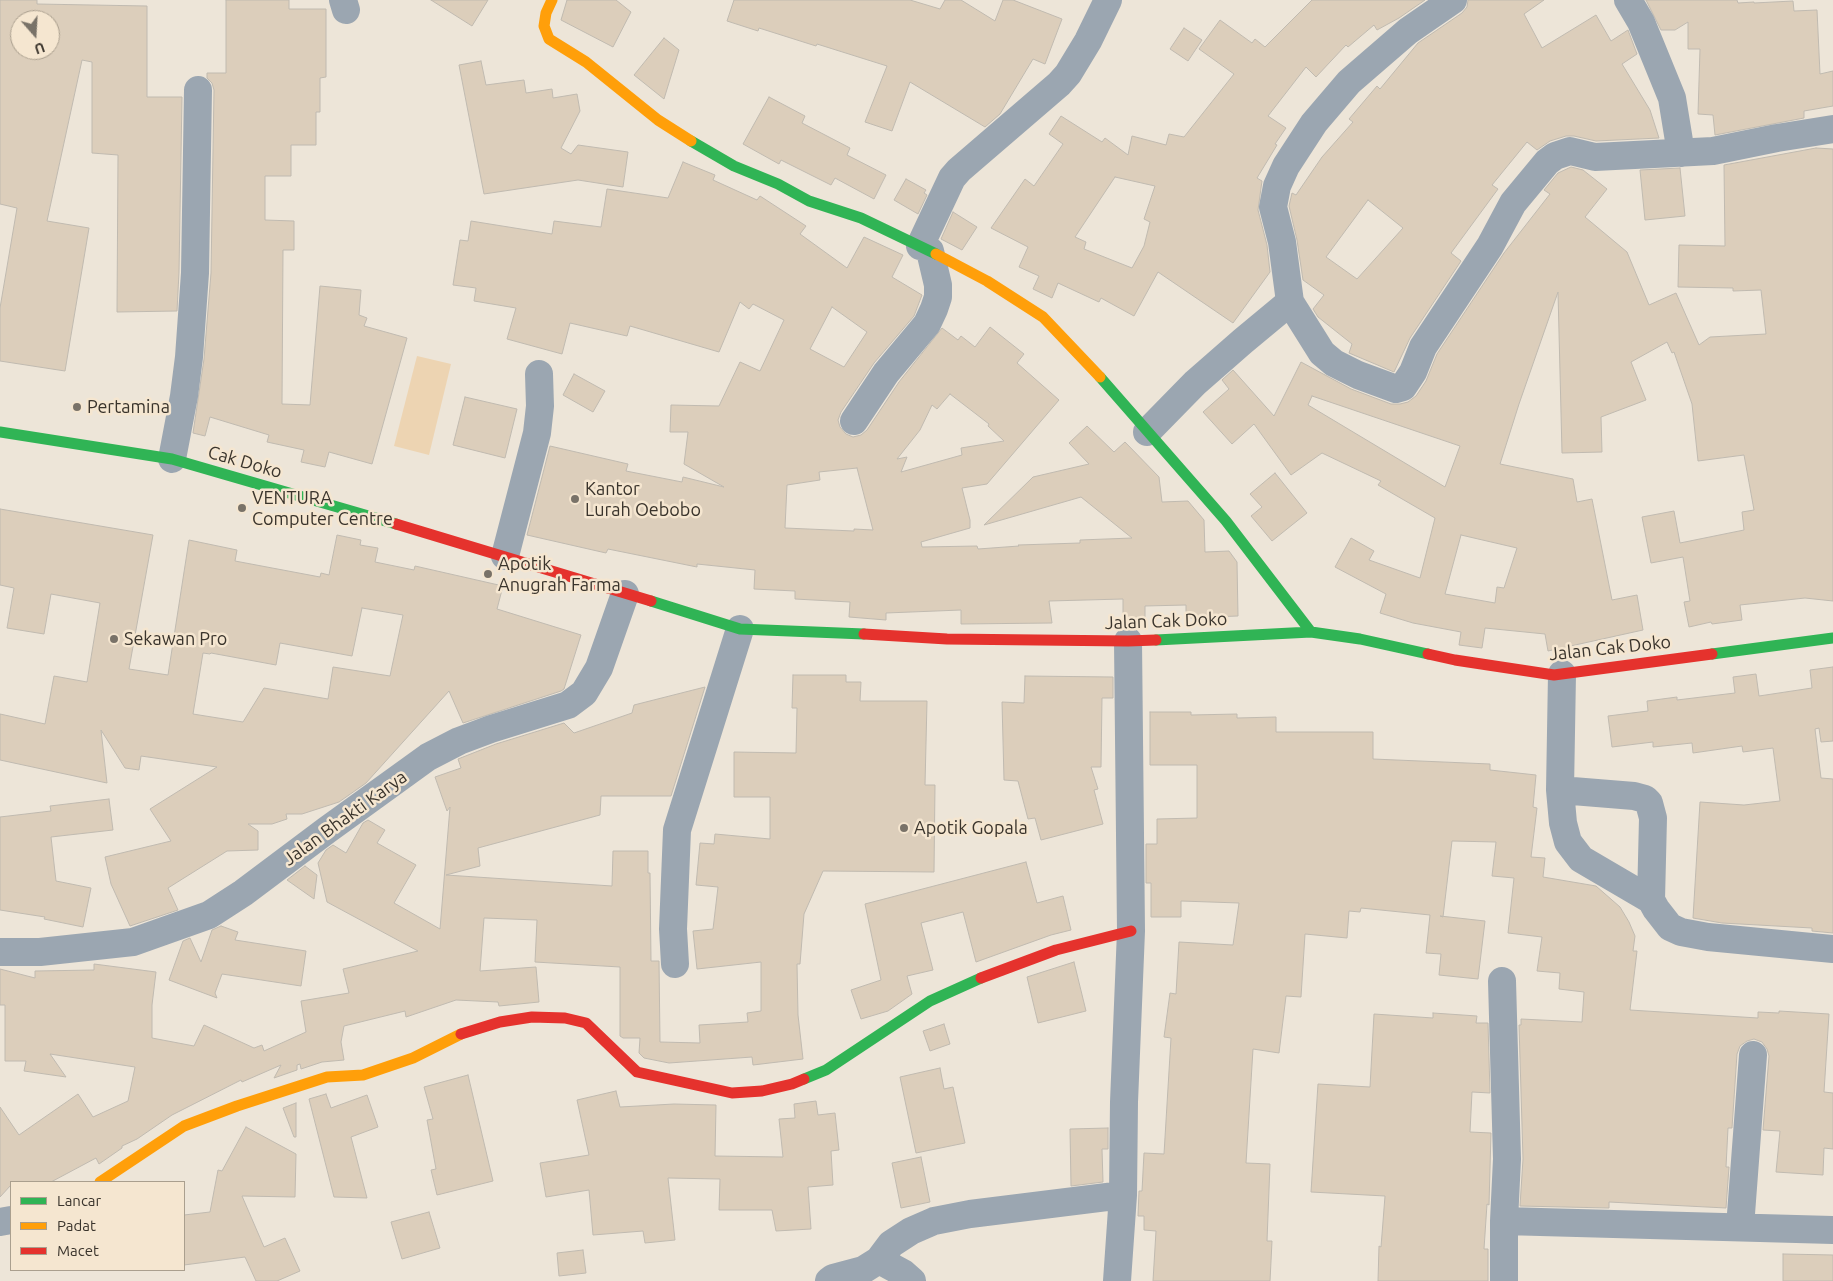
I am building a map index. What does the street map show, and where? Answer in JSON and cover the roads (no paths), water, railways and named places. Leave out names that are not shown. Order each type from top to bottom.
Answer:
[{"type":"street","points":[[552,0],[546,13],[544,26],[549,39],[586,62],[658,120],[698,146],[734,166],[778,184],[809,201],[861,218],[925,249],[987,281],[1043,317],[1111,389],[1226,521],[1311,632]]},
{"type":"street","points":[[854,421],[886,373],[926,324],[934,309],[938,297],[938,285],[925,249],[952,178],[1063,79],[1088,41],[1108,0]]},
{"type":"street","points":[[1453,0],[1408,31],[1349,82],[1314,123],[1286,166],[1277,186],[1272,207],[1282,242],[1290,302],[1322,352],[1334,363],[1358,375],[1396,389],[1403,387],[1413,372],[1423,347],[1490,246],[1513,203],[1555,156],[1570,152],[1595,157],[1713,151],[1777,138],[1833,130]]},
{"type":"street","points":[[1628,0],[1641,22],[1672,98],[1681,153]]},
{"type":"street","points":[[172,459],[189,357],[195,274],[198,90]]},
{"type":"street","points":[[1147,432],[1195,383],[1290,302]]},
{"type":"street","points":[[505,556],[537,433],[540,406],[538,374]]},
{"type":"street","name":"Cak Doko","points":[[0,432],[172,459],[505,556]]},
{"type":"street","name":"Jalan Cak Doko","points":[[505,556],[740,629],[834,632],[946,639],[1128,641],[1311,632],[1360,639],[1455,660],[1554,674],[1833,638]]},
{"type":"street","name":"Jalan Bhakti Karya","points":[[0,952],[40,952],[133,942],[208,915],[243,893],[428,757],[467,738],[568,705],[584,693],[599,668],[625,594]]},
{"type":"street","points":[[674,964],[673,930],[677,830],[740,629]]},
{"type":"street","points":[[1117,1281],[1123,1195],[1124,1102],[1131,931],[1128,641]]},
{"type":"street","points":[[1562,674],[1560,790],[1563,823],[1568,842],[1581,859],[1652,900]]},
{"type":"street","points":[[1560,790],[1634,796],[1645,799],[1649,803],[1653,818],[1652,900],[1656,909],[1670,927],[1681,932],[1708,937],[1833,949]]},
{"type":"street","points":[[102,1181],[184,1126],[193,1122],[327,1077],[363,1075],[413,1058],[465,1032],[500,1022],[532,1017],[564,1018],[586,1023],[637,1072],[732,1093],[762,1091],[792,1084],[826,1070],[930,1001],[986,975],[1056,950],[1131,931]]},
{"type":"street","points":[[1502,981],[1507,1159],[1504,1281]]},
{"type":"street","points":[[1740,1227],[1753,1055]]},
{"type":"street","points":[[829,1281],[833,1278],[862,1270],[879,1260],[891,1244],[910,1231],[934,1221],[970,1214],[1123,1195]]},
{"type":"street","points":[[1504,1221],[1833,1230]]},
{"type":"street","points":[[879,1260],[903,1273],[912,1281]]},
{"type":"place","name":"Pertamina","points":[[77,407]]},
{"type":"place","name":"Kantor Lurah Oebobo","points":[[575,499]]},
{"type":"place","name":"VENTURA Computer Centre","points":[[242,508]]},
{"type":"place","name":"Apotik Anugrah Farma","points":[[488,574]]},
{"type":"place","name":"Sekawan Pro","points":[[114,639]]},
{"type":"place","name":"Apotik Gopala","points":[[904,828]]}]
